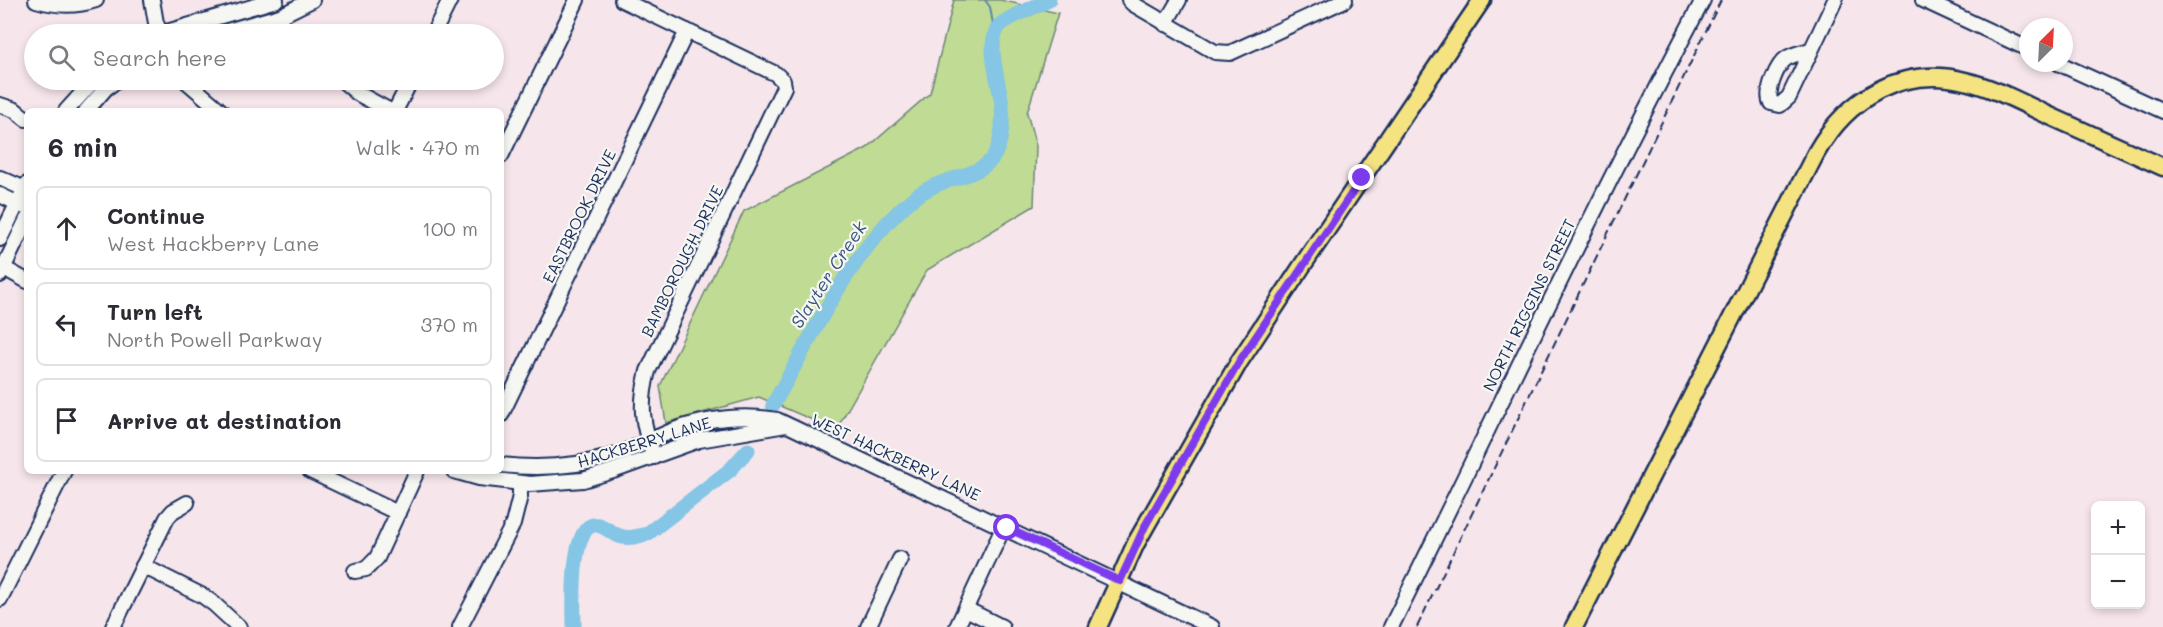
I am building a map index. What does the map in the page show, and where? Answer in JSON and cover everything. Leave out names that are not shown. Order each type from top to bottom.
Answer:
[{"type":"main road","points":[[1098,627],[1140,535],[1239,362],[1293,278],[1482,0]]},
{"type":"main road","points":[[1574,627],[1820,146],[1846,113],[1869,94],[1911,78],[1938,77],[1964,80],[1998,92],[2163,167]]},
{"type":"street","points":[[36,0],[54,5],[72,6],[96,0]]},
{"type":"street","points":[[152,0],[156,24]]},
{"type":"street","points":[[194,24],[275,0]]},
{"type":"street","points":[[252,24],[280,16],[312,0]]},
{"type":"street","points":[[438,24],[450,0]]},
{"type":"street","points":[[504,150],[577,0]]},
{"type":"street","points":[[622,0],[687,31]]},
{"type":"street","points":[[1129,0],[1165,24],[1215,52],[1230,53],[1345,0]]},
{"type":"street","points":[[1165,24],[1179,0]]},
{"type":"street","name":"NORTH RIGGINS STREET","points":[[1391,627],[1600,199],[1703,0]]},
{"type":"street","points":[[1811,50],[1835,0]]},
{"type":"street","points":[[1926,1],[2019,45]]},
{"type":"street","name":"BAMBOROUGH DRIVE","points":[[654,457],[642,416],[642,393],[648,371],[784,87],[783,81],[776,74],[687,31]]},
{"type":"street","name":"EASTBROOK DRIVE","points":[[504,409],[687,31]]},
{"type":"street","points":[[2073,70],[2163,111]]},
{"type":"street","points":[[69,108],[85,90]]},
{"type":"street","points":[[89,108],[104,90]]},
{"type":"street","points":[[197,90],[218,108]]},
{"type":"street","points":[[354,90],[384,108]]},
{"type":"street","points":[[397,108],[406,90]]},
{"type":"street","points":[[0,105],[15,110],[24,117]]},
{"type":"street","points":[[0,178],[24,187]]},
{"type":"street","points":[[0,195],[22,206],[0,239]]},
{"type":"street","points":[[24,225],[1,269],[24,279]]},
{"type":"street","name":"HACKBERRY LANE","points":[[504,465],[555,467],[584,464],[613,456],[687,426],[710,421],[769,418],[794,427]]},
{"type":"street","name":"HACKBERRY LANE","points":[[480,475],[520,483],[583,480],[707,438],[757,431],[774,426],[794,427]]},
{"type":"street","name":"WEST HACKBERRY LANE","points":[[794,427],[1212,627]]},
{"type":"street","points":[[0,599],[62,474]]},
{"type":"street","points":[[316,474],[398,513]]},
{"type":"street","points":[[356,572],[366,569],[377,558],[416,474]]},
{"type":"street","points":[[460,627],[513,524],[520,496],[520,483]]},
{"type":"street","points":[[112,627],[167,518],[173,511],[187,503]]},
{"type":"street","points":[[957,627],[1004,526]]},
{"type":"street","points":[[868,627],[900,560]]},
{"type":"street","points":[[143,566],[203,596],[239,627]]},
{"type":"street","points":[[966,609],[1002,627]]},
{"type":"green space","points":[[954,0],[1000,0],[1058,13],[1027,113],[1036,146],[1034,206],[927,270],[836,430],[759,397],[666,423],[660,386],[744,211],[867,148],[930,93]]},
{"type":"waterway","points":[[985,0],[990,7],[995,36]]},
{"type":"waterway","name":"Slayter Creek","points":[[773,405],[845,278],[880,232],[902,208],[920,193],[974,172],[983,167],[995,154],[1001,137],[1002,117],[993,53],[995,33],[1004,22],[1049,0]]},
{"type":"waterway","name":"Slayter Creek","points":[[574,627],[575,567],[582,536],[589,527],[598,525],[619,536],[627,537],[647,534],[730,470],[748,450]]},
{"type":"railway","points":[[1417,627],[1721,0]]},
{"type":"route","points":[[1007,528],[1120,581],[1145,526],[1239,362],[1362,178]]}]
